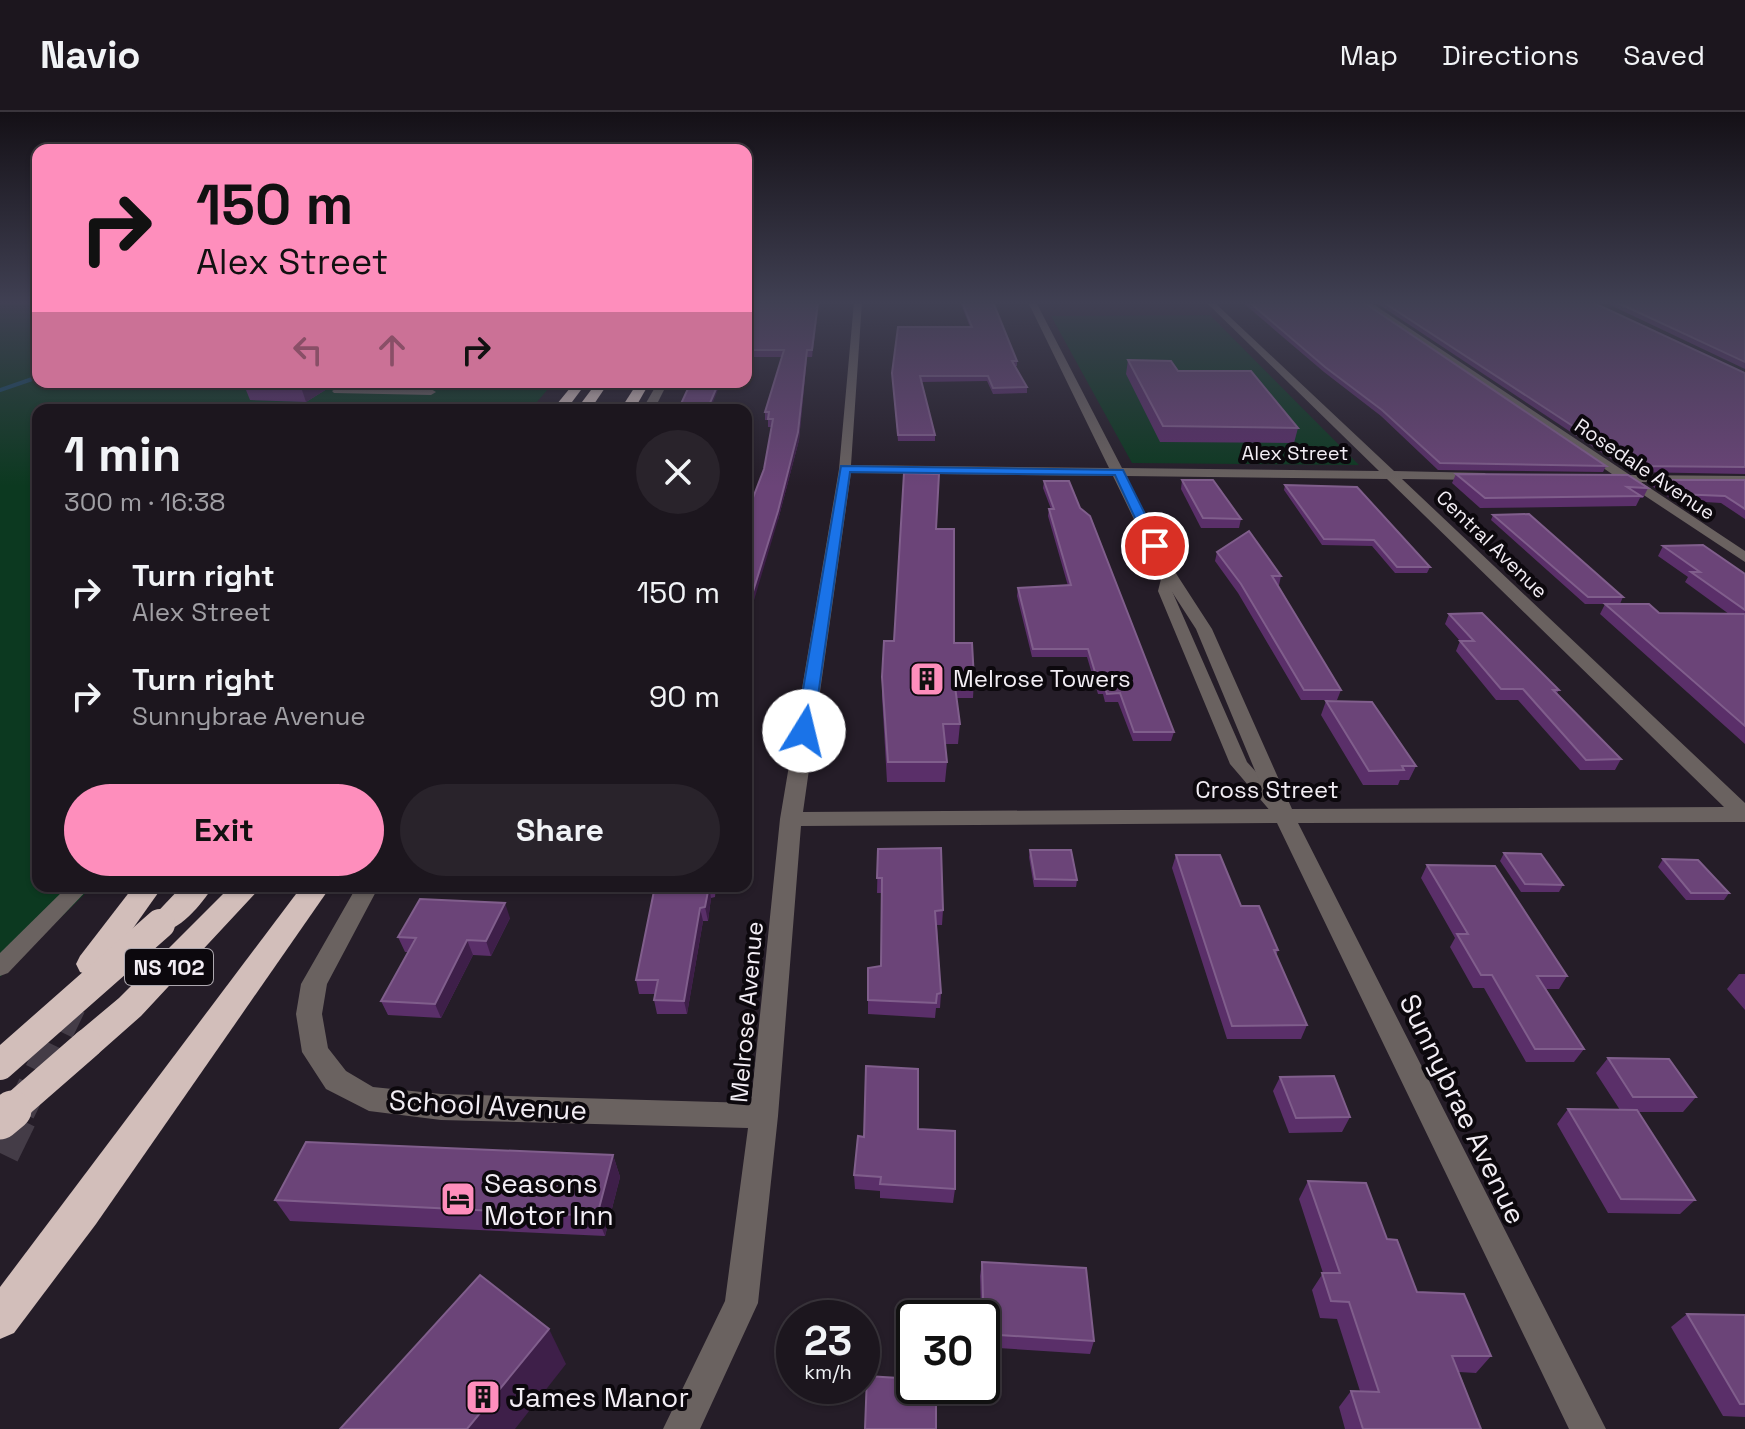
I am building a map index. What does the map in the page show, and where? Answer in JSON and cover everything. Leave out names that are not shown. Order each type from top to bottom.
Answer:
[{"type":"highway","points":[[564,404],[576,388]]},
{"type":"highway","points":[[91,964],[145,892]]},
{"type":"highway","name":"NS 102","points":[[0,1065],[193,892]]},
{"type":"highway","name":"NS 102","points":[[0,1120],[130,1007],[242,892]]},
{"type":"highway","points":[[0,1319],[83,1211],[313,892]]},
{"type":"street","name":"Melrose Avenue","points":[[681,1429],[741,1303],[764,1116],[791,819],[845,469],[853,363]]},
{"type":"street","name":"Sunnybrae Avenue","points":[[1063,363],[1169,575],[1204,629],[1284,816],[1588,1429]]},
{"type":"street","name":"Central Avenue","points":[[1275,363],[1744,815]]},
{"type":"street","name":"Rosedale Avenue","points":[[1456,363],[1745,558]]},
{"type":"street","name":"Alex Street","points":[[845,469],[1500,476]]},
{"type":"street","points":[[1594,478],[1745,480]]},
{"type":"street","name":"Cross Street","points":[[791,819],[1744,815]]},
{"type":"street","name":"School Avenue","points":[[365,892],[314,984],[309,1014],[315,1052],[336,1080],[369,1099],[441,1107],[764,1116]]},
{"type":"lane","points":[[341,388],[337,391],[431,392]]},
{"type":"lane","points":[[0,967],[75,892]]},
{"type":"green space","points":[[0,363],[32,363],[32,388],[549,388],[535,404],[32,404],[32,892],[87,892],[0,977]]},
{"type":"green space","points":[[1077,363],[1258,363],[1359,465],[1132,463]]},
{"type":"building","points":[[780,363],[806,363],[798,432],[752,595],[752,500],[764,469],[773,419],[768,419],[769,412],[765,412]]},
{"type":"building","points":[[893,363],[1013,363],[1027,387],[993,388],[988,376],[920,376],[935,435],[898,435]]},
{"type":"building","points":[[1130,363],[1173,363],[1178,371],[1251,371],[1298,428],[1163,426]]},
{"type":"building","points":[[1321,363],[1454,363],[1606,466],[1440,463],[1382,410]]},
{"type":"building","points":[[1477,363],[1724,363],[1745,373],[1745,467],[1634,466]]},
{"type":"building","points":[[688,388],[716,388],[710,404],[681,404]]},
{"type":"building","points":[[904,473],[939,474],[936,529],[954,529],[954,643],[972,643],[974,679],[954,679],[960,724],[943,724],[947,762],[888,762],[882,677],[884,641],[894,641]]},
{"type":"building","points":[[1456,474],[1628,475],[1648,488],[1627,487],[1641,496],[1485,498]]},
{"type":"building","points":[[1182,480],[1213,480],[1241,519],[1203,518]]},
{"type":"building","points":[[1655,480],[1745,480],[1745,509],[1725,496],[1677,494]]},
{"type":"building","points":[[1044,481],[1069,481],[1080,508],[1090,516],[1174,732],[1134,732],[1120,693],[1107,694],[1104,685],[1099,685],[1088,649],[1033,649],[1018,588],[1071,585],[1049,509],[1054,509]]},
{"type":"building","points":[[1285,485],[1357,487],[1430,567],[1397,567],[1374,540],[1324,539]]},
{"type":"building","points":[[1529,514],[1623,597],[1588,597],[1493,515]]},
{"type":"building","points":[[1249,531],[1281,576],[1272,576],[1341,690],[1304,690],[1241,584],[1217,552]]},
{"type":"building","points":[[1703,545],[1745,574],[1745,610],[1691,572],[1700,572],[1663,546]]},
{"type":"building","points":[[1605,604],[1649,604],[1659,613],[1745,614],[1745,726]]},
{"type":"building","points":[[1482,613],[1559,690],[1553,690],[1621,759],[1586,760],[1523,689],[1501,689],[1460,641],[1474,641],[1449,614]]},
{"type":"building","points":[[1326,701],[1372,702],[1416,766],[1402,766],[1404,770],[1369,771]]},
{"type":"building","points":[[941,848],[943,910],[935,911],[941,993],[937,994],[936,1003],[868,1000],[868,968],[881,966],[882,878],[877,878],[878,849]]},
{"type":"building","points":[[1030,850],[1071,850],[1077,880],[1035,879]]},
{"type":"building","points":[[1504,853],[1541,854],[1563,885],[1525,884]]},
{"type":"building","points":[[1176,855],[1220,855],[1241,906],[1259,906],[1278,950],[1274,950],[1307,1025],[1232,1026]]},
{"type":"building","points":[[1663,859],[1698,860],[1729,893],[1691,893]]},
{"type":"building","points":[[1427,865],[1495,866],[1567,976],[1537,976],[1584,1049],[1535,1049],[1492,975],[1481,975],[1457,934],[1468,934]]},
{"type":"building","points":[[654,892],[708,892],[705,907],[700,908],[684,1001],[654,1000],[658,980],[636,980]]},
{"type":"building","points":[[420,899],[505,903],[486,941],[467,940],[435,1004],[381,1001],[416,938],[398,937]]},
{"type":"building","points":[[1608,1058],[1669,1059],[1696,1097],[1633,1097]]},
{"type":"building","points":[[866,1066],[918,1069],[918,1129],[955,1131],[955,1189],[880,1184],[881,1177],[854,1175],[858,1136],[864,1137]]},
{"type":"building","points":[[1334,1076],[1350,1117],[1296,1118],[1280,1077]]},
{"type":"building","points":[[1568,1109],[1637,1110],[1695,1200],[1621,1199]]},
{"type":"building","name":"Seasons Motor Inn","points":[[306,1142],[613,1155],[597,1216],[275,1200]]},
{"type":"building","points":[[1308,1181],[1366,1183],[1387,1239],[1397,1240],[1417,1292],[1464,1294],[1491,1356],[1452,1356],[1481,1429],[1363,1429],[1351,1391],[1379,1392],[1349,1302],[1331,1301],[1322,1273],[1340,1273]]},
{"type":"building","points":[[982,1262],[1086,1268],[1094,1341],[1000,1335],[1000,1300],[983,1300]]},
{"type":"building","points":[[480,1275],[549,1329],[467,1429],[340,1429]]},
{"type":"building","points":[[1687,1314],[1745,1315],[1745,1404],[1740,1404]]},
{"type":"building","points":[[880,1377],[896,1378],[896,1404],[936,1404],[936,1429],[865,1429],[866,1404],[880,1404]]},
{"type":"waterway","points":[[0,390],[32,379]]},
{"type":"tunnel","points":[[20,1112],[71,1006]]},
{"type":"tunnel","points":[[0,1153],[21,1110]]},
{"type":"place","name":"Melrose Towers","points":[[927,679]]},
{"type":"place","name":"Seasons Motor Inn","points":[[458,1199]]},
{"type":"place","name":"James Manor","points":[[483,1397]]},
{"type":"route","points":[[804,731],[845,469],[1119,472],[1155,546]]}]
